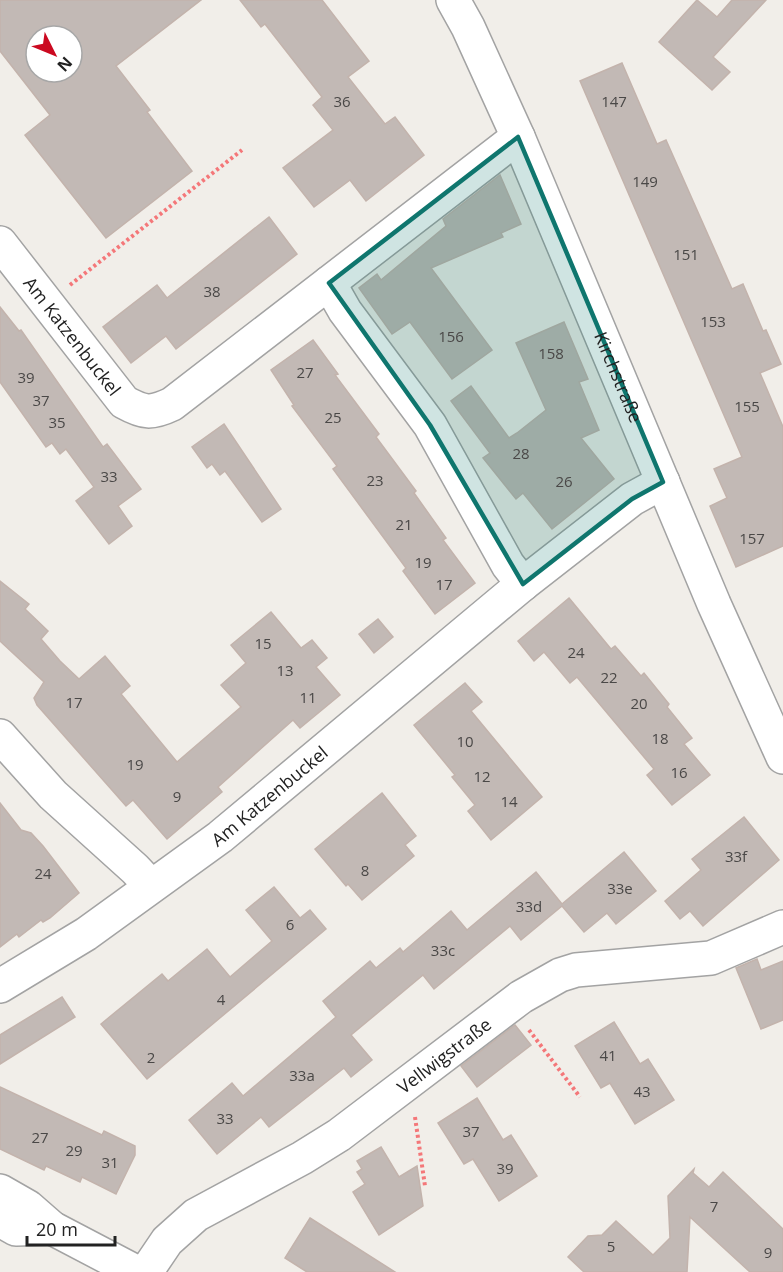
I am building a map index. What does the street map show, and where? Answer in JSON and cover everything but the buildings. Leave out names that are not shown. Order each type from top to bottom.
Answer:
[{"type":"street","name":"Kirchstraße","points":[[453,0],[468,27],[518,137],[714,604],[783,757]]},
{"type":"street","name":"Am Katzenbuckel","points":[[0,243],[124,402],[139,411],[156,411],[172,404],[518,137]]},
{"type":"street","points":[[329,283],[345,311],[430,425],[508,565],[523,584]]},
{"type":"street","name":"Am Katzenbuckel","points":[[0,986],[86,934],[220,837],[523,584],[632,500],[663,482]]},
{"type":"street","points":[[0,736],[53,795],[152,886]]},
{"type":"street","name":"Vellwigstraße","points":[[146,1272],[166,1241],[196,1215],[302,1158],[339,1135],[522,997],[560,975],[576,970],[711,958],[783,927]]},
{"type":"street","points":[[0,1191],[28,1207],[52,1228],[136,1272]]},
{"type":"street","points":[[0,1221],[16,1229],[52,1228]]},
{"type":"path","points":[[47,303],[242,150]]},
{"type":"path","points":[[528,1029],[580,1097]]},
{"type":"path","points":[[402,1088],[413,1104],[425,1186]]},
{"type":"highlighted area","points":[[518,137],[663,482],[632,499],[523,584],[430,425],[329,283]]}]
